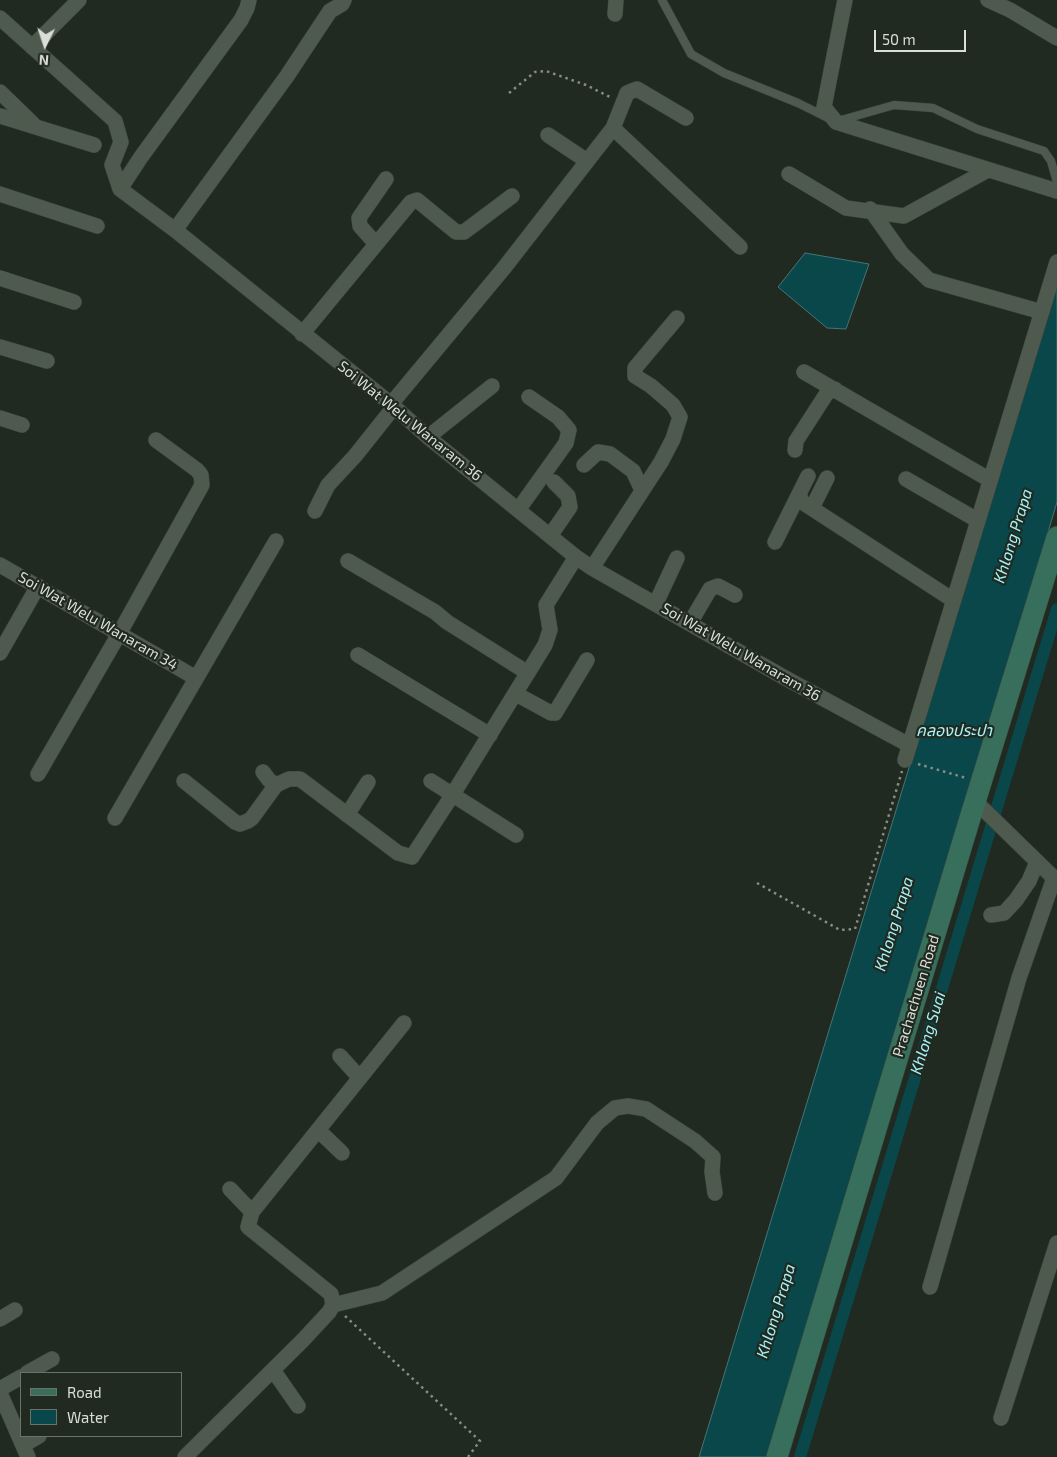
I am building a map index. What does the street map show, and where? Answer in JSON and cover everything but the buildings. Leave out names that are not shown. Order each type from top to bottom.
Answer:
[{"type":"street","points":[[32,47],[79,0]]},
{"type":"street","points":[[120,189],[141,157],[241,20],[249,0]]},
{"type":"street","points":[[175,230],[286,76],[330,11],[342,4],[344,0]]},
{"type":"street","points":[[845,0],[824,107],[836,122],[1057,191]]},
{"type":"street","points":[[988,0],[1010,10],[1057,38]]},
{"type":"street","points":[[0,18],[116,121],[121,142],[112,165],[120,189]]},
{"type":"street","points":[[315,511],[328,485],[355,456],[393,405],[504,268],[613,128],[626,93],[637,89],[686,118]]},
{"type":"street","points":[[0,92],[36,127]]},
{"type":"street","points":[[0,116],[94,146]]},
{"type":"street","points":[[613,128],[740,247]]},
{"type":"street","points":[[548,135],[587,161]]},
{"type":"street","points":[[789,174],[846,208],[904,216],[988,170]]},
{"type":"street","points":[[376,244],[360,226],[359,218],[386,179]]},
{"type":"street","name":"Soi Wat Welu Wanaram 36","points":[[120,189],[175,230],[302,334],[393,405],[576,557],[592,568],[787,679],[909,745]]},
{"type":"street","points":[[0,194],[97,226]]},
{"type":"street","points":[[302,334],[411,202],[417,200],[456,232],[464,232],[512,196]]},
{"type":"street","points":[[871,210],[902,254],[929,280],[1042,312]]},
{"type":"street","points":[[910,762],[909,745],[1057,262]]},
{"type":"street","points":[[0,278],[74,302]]},
{"type":"street","points":[[592,568],[661,462],[680,417],[673,405],[652,386],[635,376],[635,368],[677,318]]},
{"type":"street","points":[[0,347],[47,361]]},
{"type":"street","points":[[804,372],[990,480]]},
{"type":"street","points":[[428,436],[492,386]]},
{"type":"street","points":[[796,450],[796,441],[801,433],[827,393],[835,389]]},
{"type":"street","points":[[518,510],[566,443],[569,430],[558,417],[529,398]]},
{"type":"street","points":[[0,418],[22,425]]},
{"type":"street","points":[[38,774],[202,485],[201,475],[197,470],[156,440]]},
{"type":"street","points":[[584,464],[598,452],[610,454],[633,472],[642,490]]},
{"type":"street","points":[[775,542],[808,476]]},
{"type":"street","points":[[812,508],[827,478]]},
{"type":"street","points":[[906,479],[978,520]]},
{"type":"street","points":[[550,536],[570,507],[568,496],[554,482]]},
{"type":"street","points":[[799,494],[802,502],[953,600]]},
{"type":"street","name":"Prachachuen Road","points":[[777,1457],[972,810],[1057,537]]},
{"type":"street","points":[[115,818],[276,541]]},
{"type":"street","points":[[184,781],[240,824],[252,818],[276,785],[289,779],[300,779],[398,853],[412,856],[546,645],[550,630],[546,606],[576,557]]},
{"type":"street","points":[[656,603],[677,558]]},
{"type":"street","points":[[348,560],[435,612],[447,622],[528,673]]},
{"type":"street","name":"Soi Wat Welu Wanaram 34","points":[[0,565],[196,678]]},
{"type":"street","points":[[0,653],[38,586]]},
{"type":"street","points":[[690,623],[710,589],[718,586],[735,595]]},
{"type":"street","points":[[358,656],[490,735]]},
{"type":"street","points":[[516,694],[551,713],[555,713],[587,660]]},
{"type":"street","points":[[263,772],[276,785]]},
{"type":"street","points":[[431,781],[516,835]]},
{"type":"street","points":[[347,815],[368,782]]},
{"type":"street","points":[[930,1287],[1019,978],[1055,879],[1009,835],[972,810]]},
{"type":"street","points":[[992,915],[1004,913],[1016,900],[1029,881],[1037,862]]},
{"type":"street","points":[[185,1457],[273,1370],[329,1312],[333,1305],[331,1294],[248,1227],[252,1212],[331,1142],[360,1078],[404,1023]]},
{"type":"street","points":[[340,1056],[360,1078]]},
{"type":"street","points":[[333,1305],[382,1293],[556,1178],[597,1123],[615,1108],[628,1106],[646,1109],[696,1141],[714,1157],[712,1172],[715,1194]]},
{"type":"street","points":[[230,1189],[252,1212]]},
{"type":"street","points":[[1001,1418],[1057,1243]]},
{"type":"street","points":[[0,1320],[15,1310]]},
{"type":"street","points":[[29,1372],[52,1359]]},
{"type":"street","points":[[273,1370],[298,1406]]},
{"type":"street","points":[[0,1389],[20,1378]]},
{"type":"street","points":[[0,1393],[26,1451],[38,1437]]},
{"type":"lane","points":[[662,0],[691,54],[724,72],[798,103],[836,122],[894,105],[933,108],[977,129],[1044,151],[1051,161],[1057,182]]},
{"type":"path","points":[[509,93],[535,72],[546,71],[586,85],[622,103]]},
{"type":"path","points":[[757,882],[840,930],[855,929],[910,762],[969,779]]},
{"type":"path","points":[[333,1305],[480,1441],[468,1457]]},
{"type":"water","points":[[805,253],[869,264],[846,329],[827,328],[778,287]]},
{"type":"water","points":[[1057,282],[1057,502],[974,779],[767,1457],[699,1457]]},
{"type":"waterway","name":"Khlong Suai","points":[[800,1457],[1057,609]]},
{"type":"water label","name":"Khlong Prapa","points":[[1013,536]]},
{"type":"water label","name":"คลองประปา","points":[[954,731]]},
{"type":"water label","name":"Khlong Prapa","points":[[894,924]]},
{"type":"water label","name":"Khlong Prapa","points":[[776,1311]]}]
